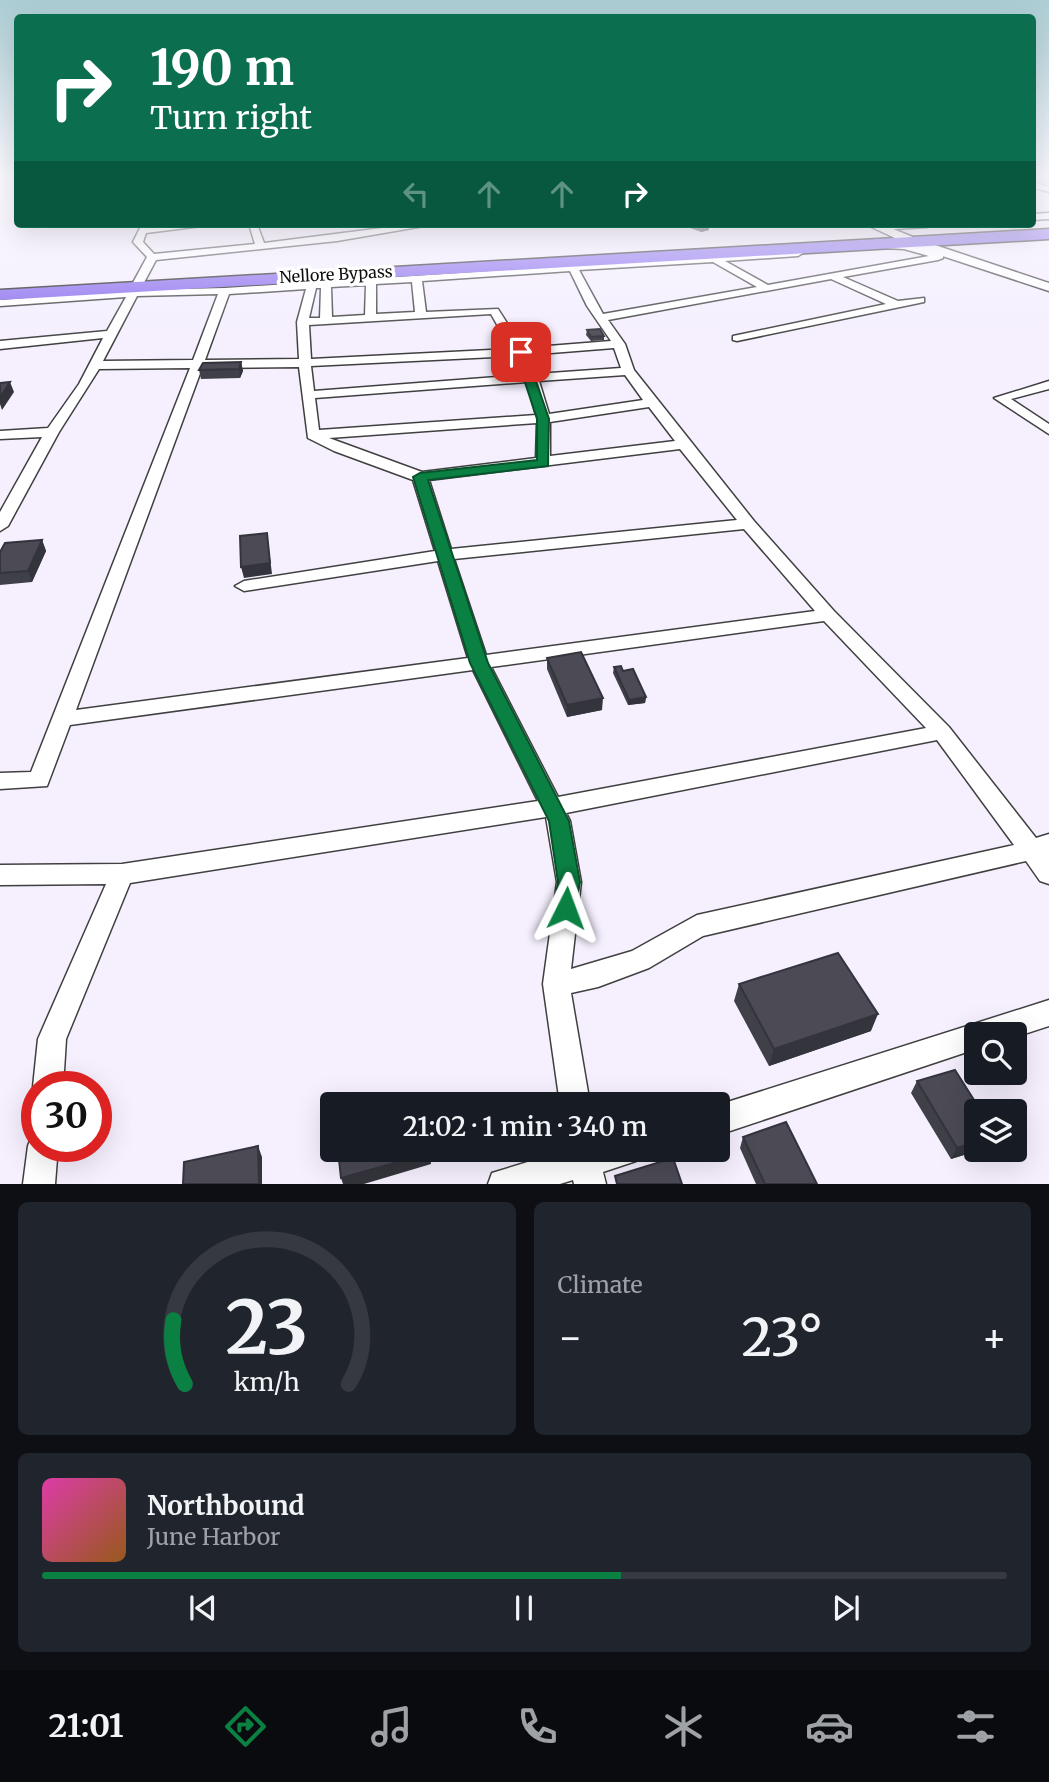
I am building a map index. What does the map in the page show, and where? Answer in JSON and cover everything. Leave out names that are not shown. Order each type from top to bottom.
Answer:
[{"type":"highway","name":"Nellore Bypass","points":[[0,295],[939,233]]},
{"type":"highway","name":"Nellore Bypass","points":[[0,286],[136,286],[1049,234]]},
{"type":"street","points":[[141,233],[138,242],[152,257]]},
{"type":"street","points":[[256,233],[261,247]]},
{"type":"street","points":[[152,257],[261,247],[363,233]]},
{"type":"street","points":[[892,233],[1049,287]]},
{"type":"street","points":[[0,303],[136,286],[225,291],[904,246],[951,255],[1049,281]]},
{"type":"street","points":[[600,318],[951,255]]},
{"type":"street","points":[[0,526],[52,432],[85,384],[152,257]]},
{"type":"street","points":[[715,260],[765,287]]},
{"type":"street","points":[[573,268],[600,318],[619,344],[628,371],[684,444],[748,524],[828,615],[942,732],[1041,847],[1049,874]]},
{"type":"street","points":[[830,275],[897,305]]},
{"type":"street","points":[[416,277],[421,316]]},
{"type":"street","points":[[371,280],[371,318]]},
{"type":"street","points":[[326,283],[326,321]]},
{"type":"street","points":[[312,284],[303,322],[313,435]]},
{"type":"street","points":[[0,781],[39,780],[225,291]]},
{"type":"street","points":[[737,338],[920,300]]},
{"type":"street","points":[[303,322],[494,312],[521,352],[531,377],[543,419],[543,463]]},
{"type":"street","points":[[0,345],[111,334]]},
{"type":"street","points":[[94,365],[306,363],[619,344]]},
{"type":"street","points":[[309,395],[628,371]]},
{"type":"street","points":[[70,385],[85,384]]},
{"type":"street","points":[[1049,385],[1000,398],[1049,430]]},
{"type":"street","points":[[313,435],[543,419],[653,402]]},
{"type":"street","points":[[0,435],[52,432]]},
{"type":"street","points":[[313,435],[338,450],[387,462],[420,477],[684,444]]},
{"type":"street","points":[[420,477],[479,663],[559,821],[569,882],[556,984],[573,1092]]},
{"type":"street","points":[[244,586],[445,555],[748,524]]},
{"type":"street","points":[[63,719],[828,615]]},
{"type":"street","points":[[0,875],[122,874],[554,807],[942,732]]},
{"type":"street","points":[[556,984],[598,975],[640,960],[697,926],[1041,847]]},
{"type":"street","points":[[49,1071],[52,1039],[122,874]]},
{"type":"street","points":[[1020,1022],[1049,1013]]},
{"type":"street","points":[[730,1116],[964,1040]]},
{"type":"street","points":[[40,1184],[42,1162]]},
{"type":"street","points":[[503,1184],[585,1165]]},
{"type":"building","points":[[600,329],[604,336],[591,337],[587,330]]},
{"type":"building","points":[[241,362],[239,369],[199,370],[203,363]]},
{"type":"building","points":[[10,382],[0,398],[0,383]]},
{"type":"building","points":[[267,533],[270,563],[241,567],[240,536]]},
{"type":"building","points":[[42,540],[28,571],[0,573],[0,552],[5,543]]},
{"type":"building","points":[[581,652],[603,698],[567,705],[547,658]]},
{"type":"building","points":[[621,666],[623,671],[633,669],[646,697],[629,700],[614,667]]},
{"type":"building","points":[[838,953],[878,1014],[774,1049],[739,984]]},
{"type":"building","points":[[955,1070],[973,1099],[964,1099],[964,1146],[957,1148],[917,1081]]},
{"type":"building","points":[[786,1122],[817,1184],[765,1184],[743,1137]]},
{"type":"building","points":[[258,1146],[259,1184],[183,1184],[184,1162]]},
{"type":"building","points":[[339,1162],[398,1162],[341,1178]]},
{"type":"building","points":[[660,1162],[674,1162],[682,1184],[617,1184],[615,1176]]},
{"type":"route","points":[[521,352],[543,419],[543,463],[420,477],[479,663],[559,821],[569,882],[566,908]]}]
